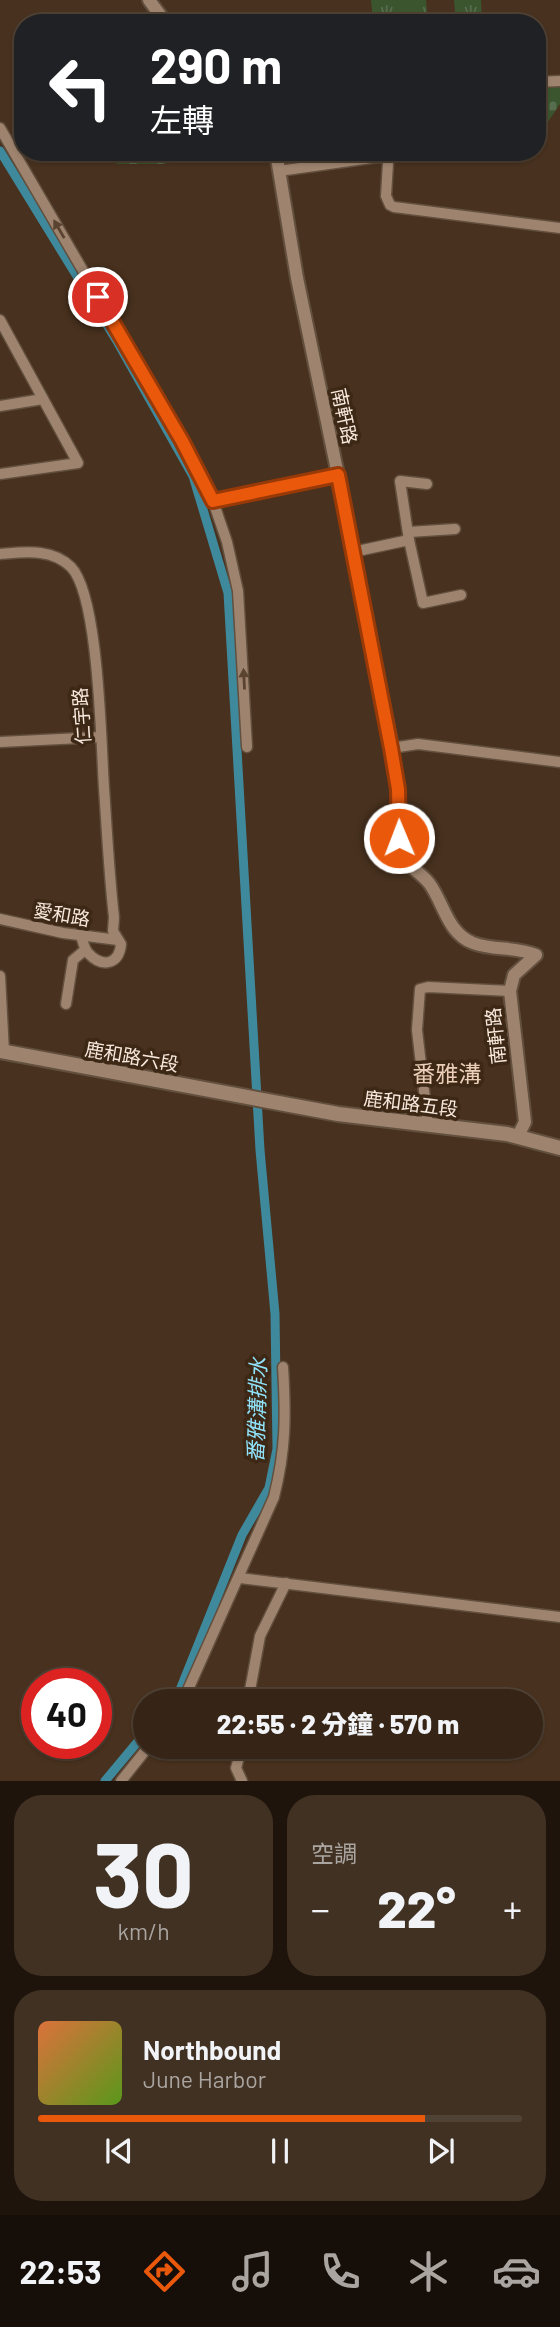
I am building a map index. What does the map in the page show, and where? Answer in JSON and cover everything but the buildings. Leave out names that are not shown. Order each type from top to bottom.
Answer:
[{"type":"main road","name":"鹿和路六段","points":[[2,1052],[258,1099]]},
{"type":"main road","name":"鹿和路五段","points":[[258,1099],[361,1117],[519,1136],[560,1148]]},
{"type":"street","points":[[0,128],[14,152]]},
{"type":"street","points":[[19,161],[182,441],[213,501],[227,542],[238,591],[247,747]]},
{"type":"street","name":"南軒路","points":[[277,161],[297,278],[391,748],[398,789],[401,857],[431,886],[451,925],[470,942],[494,949],[525,950],[536,955],[514,975],[510,991],[525,1122],[519,1136]]},
{"type":"street","points":[[279,171],[350,161]]},
{"type":"street","points":[[387,161],[386,196],[394,207],[560,228]]},
{"type":"street","points":[[0,320],[78,463],[0,474]]},
{"type":"street","points":[[0,406],[43,399]]},
{"type":"street","points":[[213,501],[338,475]]},
{"type":"street","points":[[428,484],[400,481],[423,603],[461,595]]},
{"type":"street","points":[[353,552],[409,536],[455,529]]},
{"type":"street","name":"仁宇路","points":[[0,554],[35,552],[62,559],[74,570],[86,600],[94,647],[113,931],[118,940]]},
{"type":"street","points":[[0,742],[101,737]]},
{"type":"street","points":[[391,748],[418,744],[560,762]]},
{"type":"street","name":"愛和路","points":[[0,919],[81,936],[118,940]]},
{"type":"street","points":[[81,936],[85,950],[97,960],[107,962],[115,961],[120,954],[121,944],[118,940]]},
{"type":"street","points":[[66,1004],[73,960],[85,950]]},
{"type":"street","points":[[0,976],[2,1052]]},
{"type":"street","points":[[428,1125],[417,1030],[420,989],[510,991]]},
{"type":"street","points":[[189,1689],[274,1497],[281,1470],[286,1425],[283,1367]]},
{"type":"street","points":[[240,1578],[560,1617]]},
{"type":"street","points":[[250,1689],[260,1636],[286,1583]]},
{"type":"street","points":[[121,1781],[139,1759]]},
{"type":"street","points":[[238,1759],[236,1768],[242,1781]]},
{"type":"green space","points":[[371,0],[426,0],[427,14],[372,14]]},
{"type":"green space","points":[[454,0],[481,0],[482,14],[455,14]]},
{"type":"green space","points":[[560,86],[560,104],[546,125],[546,87]]},
{"type":"green space","points":[[114,161],[184,161],[161,164],[117,164]]},
{"type":"waterway","points":[[0,151],[118,343],[193,476],[228,593],[260,1150],[275,1314],[277,1449],[269,1488],[242,1535],[180,1689]]},
{"type":"waterway","name":"番雅溝排水","points":[[105,1781],[133,1747]]},
{"type":"district","name":"番雅溝","points":[[447,1073]]},
{"type":"route","points":[[98,297],[182,441],[213,501],[338,475],[398,789],[399,838]]}]
